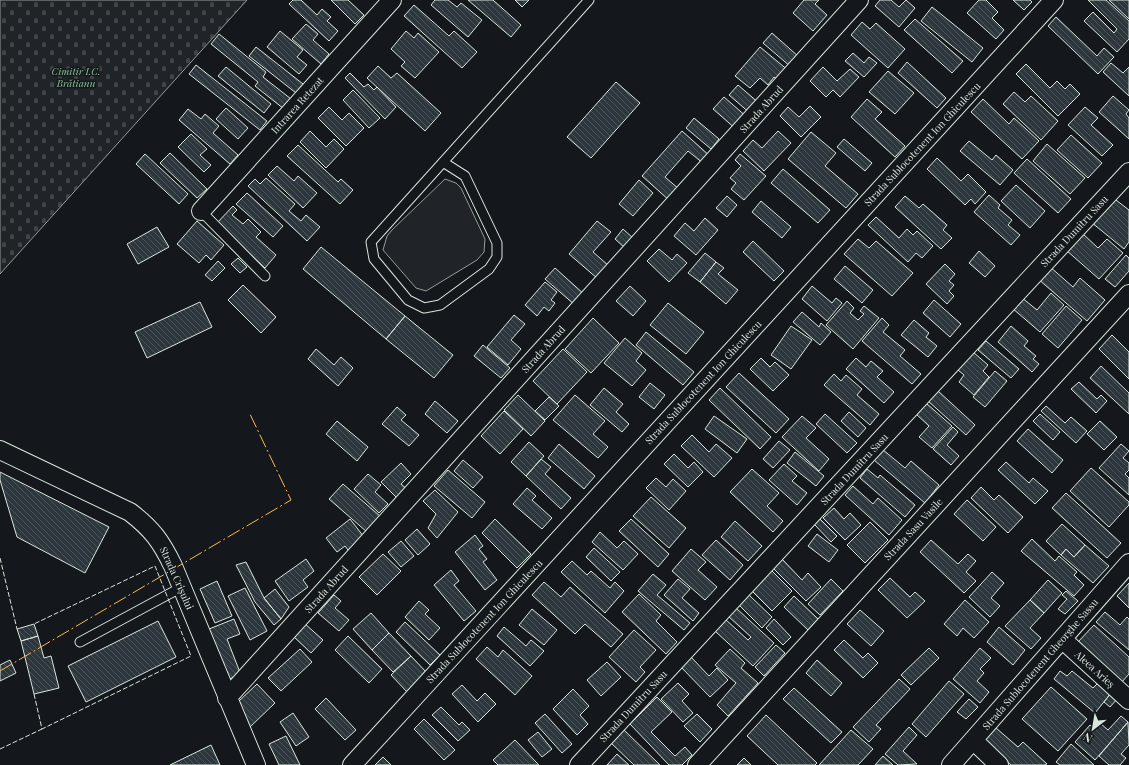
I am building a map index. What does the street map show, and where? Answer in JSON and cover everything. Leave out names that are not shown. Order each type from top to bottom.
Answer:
[{"type":"street","name":"Intrarea Retezat","points":[[202,211],[392,0]]},
{"type":"street","name":"Strada Abrud","points":[[227,698],[859,0]]},
{"type":"street","name":"Strada Sublocotenent Ion Ghiculescu","points":[[352,765],[1054,0]]},
{"type":"street","name":"Strada Dumitru Sasu","points":[[579,765],[1129,172]]},
{"type":"street","name":"Strada Sasu Vasile","points":[[697,765],[1129,294]]},
{"type":"street","name":"Strada Crișului","points":[[0,450],[130,512],[148,525],[163,545],[182,587],[256,765]]},
{"type":"street","name":"Strada Sublocotenent Gheorghe Sassu","points":[[951,765],[1129,563]]},
{"type":"street","name":"Aleea Arieș","points":[[1062,639],[1129,700]]},
{"type":"street","points":[[973,740],[999,765]]},
{"type":"lane","points":[[443,162],[465,176],[498,244],[497,257],[489,269],[440,305],[424,308],[408,300],[374,260],[371,242],[443,162],[590,0]]},
{"type":"lane","points":[[202,211],[265,276]]},
{"type":"lane","points":[[80,642],[182,587]]},
{"type":"green space","name":"Cimitir I.C. Brătianu","points":[[0,0],[247,0],[0,274]]},
{"type":"green space","points":[[445,179],[456,183],[461,188],[485,239],[484,252],[477,260],[426,291],[416,288],[383,250],[387,236],[392,230]]},
{"type":"building","points":[[293,0],[301,0],[317,15],[322,9],[331,17],[327,21],[338,31],[329,41],[289,4]]},
{"type":"building","points":[[331,0],[348,0],[364,15],[355,24]]},
{"type":"building","points":[[435,0],[448,0],[457,7],[461,3],[482,20],[468,37],[431,5]]},
{"type":"building","points":[[468,0],[493,0],[521,25],[511,37]]},
{"type":"building","points":[[515,0],[529,0],[522,7]]},
{"type":"building","points":[[804,0],[819,0],[815,4],[827,15],[813,31],[793,13]]},
{"type":"building","points":[[880,0],[891,0],[899,7],[906,0],[915,8],[899,27],[875,6]]},
{"type":"building","points":[[979,0],[986,0],[998,12],[992,18],[1004,30],[996,39],[967,13]]},
{"type":"building","points":[[1013,0],[1030,0],[1032,2],[1024,10]]},
{"type":"building","points":[[1088,0],[1106,0],[1129,21],[1129,39],[1117,52],[1084,21],[1093,12],[1114,33],[1117,29]]},
{"type":"building","points":[[1109,0],[1129,0],[1129,19]]},
{"type":"building","points":[[414,5],[449,36],[454,31],[477,52],[462,68],[404,16]]},
{"type":"building","points":[[932,7],[983,48],[972,62],[921,21]]},
{"type":"building","points":[[1056,17],[1097,56],[1104,48],[1114,57],[1098,74],[1048,26]]},
{"type":"building","points":[[915,19],[963,61],[952,73],[904,30]]},
{"type":"building","points":[[862,22],[870,29],[876,23],[905,49],[888,68],[851,35]]},
{"type":"building","points":[[306,24],[318,34],[313,40],[329,54],[321,64],[292,39]]},
{"type":"building","points":[[280,31],[303,50],[297,57],[307,65],[299,74],[267,47]]},
{"type":"building","points":[[406,31],[414,38],[418,33],[439,52],[415,78],[401,66],[405,62],[391,49]]},
{"type":"building","points":[[772,33],[799,57],[791,67],[763,43]]},
{"type":"building","points":[[219,34],[266,72],[263,77],[291,99],[284,109],[255,86],[258,82],[211,44]]},
{"type":"building","points":[[256,47],[303,84],[296,93],[249,56]]},
{"type":"building","points":[[760,47],[789,71],[780,82],[774,77],[768,85],[760,78],[750,88],[735,76]]},
{"type":"building","points":[[853,53],[864,63],[869,57],[877,63],[864,77],[845,61]]},
{"type":"building","points":[[907,62],[946,98],[937,108],[898,73]]},
{"type":"building","points":[[1111,63],[1123,73],[1129,67],[1129,96],[1103,72]]},
{"type":"building","points":[[1026,64],[1050,88],[1057,81],[1065,89],[1070,84],[1080,94],[1058,116],[1016,74]]},
{"type":"building","points":[[196,65],[267,121],[260,130],[189,74]]},
{"type":"building","points":[[378,66],[391,78],[397,73],[441,113],[425,131],[367,78]]},
{"type":"building","points":[[226,67],[271,104],[264,113],[218,76]]},
{"type":"building","points":[[823,67],[837,81],[850,69],[859,77],[840,97],[833,90],[826,97],[810,81]]},
{"type":"building","points":[[888,71],[914,93],[895,114],[869,92]]},
{"type":"building","points":[[350,73],[364,87],[368,84],[374,90],[377,87],[396,107],[385,119],[345,78]]},
{"type":"building","points":[[616,82],[640,103],[591,158],[567,137]]},
{"type":"building","points":[[738,85],[760,104],[751,114],[729,95]]},
{"type":"building","points":[[353,90],[380,118],[369,128],[343,100]]},
{"type":"building","points":[[1014,92],[1025,102],[1031,96],[1058,121],[1041,140],[1003,104]]},
{"type":"building","points":[[1113,96],[1129,110],[1126,114],[1129,118],[1129,139],[1099,112]]},
{"type":"building","points":[[724,97],[748,118],[737,130],[713,109]]},
{"type":"building","points":[[867,99],[882,112],[875,119],[905,146],[895,157],[851,117]]},
{"type":"building","points":[[983,99],[1009,124],[1014,118],[1039,141],[1022,159],[971,112]]},
{"type":"building","points":[[810,106],[821,117],[801,137],[780,116],[788,107],[799,117]]},
{"type":"building","points":[[329,107],[342,120],[349,113],[364,128],[346,146],[318,118]]},
{"type":"building","points":[[1085,107],[1098,118],[1091,125],[1113,145],[1102,156],[1068,125]]},
{"type":"building","points":[[226,108],[248,128],[238,139],[216,119]]},
{"type":"building","points":[[188,109],[201,119],[205,114],[219,126],[213,133],[238,155],[230,164],[179,120]]},
{"type":"building","points":[[694,118],[719,139],[711,149],[686,128]]},
{"type":"building","points":[[310,131],[326,147],[334,139],[344,149],[326,168],[300,142]]},
{"type":"building","points":[[682,131],[711,157],[704,164],[688,151],[665,177],[680,190],[670,201],[642,176]]},
{"type":"building","points":[[778,131],[791,143],[764,171],[743,151],[753,140],[762,148]]},
{"type":"building","points":[[811,132],[836,153],[825,166],[858,194],[846,208],[788,159]]},
{"type":"building","points":[[191,134],[207,149],[200,155],[211,165],[204,172],[178,147]]},
{"type":"building","points":[[1071,135],[1102,163],[1088,178],[1057,150]]},
{"type":"building","points":[[844,139],[872,163],[865,171],[837,147]]},
{"type":"building","points":[[969,141],[992,160],[996,155],[1013,170],[1000,185],[960,151]]},
{"type":"building","points":[[1047,144],[1085,178],[1070,194],[1033,161]]},
{"type":"building","points":[[298,145],[338,182],[341,179],[353,190],[340,204],[287,156]]},
{"type":"building","points":[[170,153],[207,189],[197,198],[160,163]]},
{"type":"building","points":[[145,154],[188,194],[179,204],[136,164]]},
{"type":"building","points":[[740,154],[766,176],[744,200],[731,189],[736,183],[730,178],[741,166],[735,160]]},
{"type":"building","points":[[937,158],[961,181],[968,174],[986,192],[975,204],[971,199],[965,205],[927,169]]},
{"type":"building","points":[[1027,159],[1071,199],[1058,213],[1014,173]]},
{"type":"building","points":[[277,166],[294,181],[298,176],[317,193],[303,208],[268,175]]},
{"type":"building","points":[[783,169],[830,210],[818,223],[771,183]]},
{"type":"building","points":[[266,178],[295,204],[289,211],[301,221],[306,215],[320,227],[307,241],[248,186],[255,179],[260,184]]},
{"type":"building","points":[[639,180],[653,193],[633,216],[619,204]]},
{"type":"building","points":[[1016,185],[1045,211],[1030,228],[1001,201]]},
{"type":"building","points":[[247,193],[283,226],[273,237],[236,204]]},
{"type":"building","points":[[989,195],[1000,205],[998,208],[1012,220],[1008,225],[1020,235],[1011,245],[974,212]]},
{"type":"building","points":[[727,196],[737,205],[727,217],[716,208]]},
{"type":"building","points":[[905,196],[919,208],[923,204],[947,225],[943,230],[952,238],[941,249],[895,207]]},
{"type":"building","points":[[1112,197],[1129,210],[1129,242],[1124,249],[1091,222]]},
{"type":"building","points":[[761,201],[791,227],[782,238],[752,212]]},
{"type":"building","points":[[233,206],[237,210],[232,215],[243,224],[248,219],[261,232],[256,237],[276,255],[265,268],[217,223]]},
{"type":"building","points":[[876,217],[899,238],[907,229],[913,235],[917,231],[933,246],[922,258],[916,253],[908,262],[868,225]]},
{"type":"building","points":[[705,218],[718,230],[696,255],[674,236],[685,223],[694,231]]},
{"type":"building","points":[[197,221],[224,245],[211,260],[206,255],[199,263],[177,244]]},
{"type":"building","points":[[597,221],[611,232],[593,252],[609,266],[598,279],[569,254]]},
{"type":"building","points":[[157,227],[169,247],[138,264],[127,244]]},
{"type":"building","points":[[623,229],[634,239],[626,249],[615,239]]},
{"type":"building","points":[[1082,233],[1098,248],[1107,239],[1123,253],[1099,279],[1066,250]]},
{"type":"building","points":[[858,239],[869,248],[876,241],[913,273],[892,296],[844,254]]},
{"type":"building","points":[[753,241],[784,271],[774,281],[743,252]]},
{"type":"building","points":[[321,247],[405,316],[386,339],[303,269]]},
{"type":"building","points":[[659,249],[672,260],[677,254],[687,263],[669,282],[647,261]]},
{"type":"building","points":[[979,251],[995,266],[985,277],[969,263]]},
{"type":"building","points":[[705,253],[716,262],[700,282],[688,273]]},
{"type":"building","points":[[1126,255],[1129,258],[1129,271],[1115,287],[1105,279]]},
{"type":"building","points":[[238,258],[247,267],[240,273],[231,264]]},
{"type":"building","points":[[218,261],[225,268],[212,281],[205,275]]},
{"type":"building","points":[[716,262],[724,268],[718,274],[738,290],[726,304],[700,282]]},
{"type":"building","points":[[945,264],[955,274],[949,281],[954,285],[949,291],[954,296],[947,304],[926,284]]},
{"type":"building","points":[[845,266],[873,290],[862,303],[834,279]]},
{"type":"building","points":[[1049,266],[1073,287],[1080,278],[1105,300],[1087,321],[1038,279]]},
{"type":"building","points":[[555,268],[585,295],[576,306],[545,279]]},
{"type":"building","points":[[545,282],[557,292],[551,300],[555,303],[549,311],[544,307],[537,316],[525,305]]},
{"type":"building","points":[[243,285],[276,317],[261,333],[228,300]]},
{"type":"building","points":[[630,286],[646,301],[633,316],[616,301]]},
{"type":"building","points":[[812,286],[832,303],[836,298],[842,303],[827,321],[802,299]]},
{"type":"building","points":[[1051,293],[1064,305],[1040,332],[1012,308],[1021,297],[1037,310]]},
{"type":"building","points":[[934,300],[961,324],[950,337],[923,313]]},
{"type":"building","points":[[847,301],[854,308],[850,313],[858,320],[864,314],[860,311],[864,306],[879,318],[853,349],[826,325]]},
{"type":"building","points":[[200,302],[212,327],[147,358],[135,332]]},
{"type":"building","points":[[668,303],[704,332],[686,354],[650,325]]},
{"type":"building","points":[[1066,306],[1082,320],[1058,348],[1042,334]]},
{"type":"building","points":[[802,312],[819,327],[821,323],[831,332],[820,345],[793,322]]},
{"type":"building","points":[[514,315],[525,324],[511,340],[521,349],[508,365],[487,347]]},
{"type":"building","points":[[405,316],[453,355],[434,378],[386,339]]},
{"type":"building","points":[[593,318],[619,343],[591,373],[565,349]]},
{"type":"building","points":[[882,318],[889,325],[883,332],[905,350],[900,356],[921,374],[912,384],[862,341]]},
{"type":"building","points":[[914,320],[929,333],[926,337],[937,346],[928,357],[901,335]]},
{"type":"building","points":[[791,326],[812,340],[791,369],[771,355]]},
{"type":"building","points":[[1011,326],[1028,341],[1024,346],[1036,356],[1033,359],[1039,364],[1032,372],[998,342]]},
{"type":"building","points":[[646,332],[694,372],[683,385],[636,345]]},
{"type":"building","points":[[1112,335],[1129,352],[1129,379],[1099,349]]},
{"type":"building","points":[[625,338],[642,353],[636,361],[646,370],[632,386],[604,363]]},
{"type":"building","points":[[986,341],[1019,369],[1011,378],[978,350]]},
{"type":"building","points":[[483,345],[510,368],[501,378],[474,356]]},
{"type":"building","points":[[316,349],[334,365],[341,357],[353,368],[338,386],[308,359]]},
{"type":"building","points":[[563,349],[587,372],[557,404],[533,381]]},
{"type":"building","points":[[973,352],[988,365],[983,371],[989,377],[974,395],[959,382],[964,375],[958,370]]},
{"type":"building","points":[[761,358],[770,367],[775,362],[789,375],[773,391],[750,369]]},
{"type":"building","points":[[856,358],[866,367],[871,361],[883,371],[877,377],[894,392],[884,403],[846,369]]},
{"type":"building","points":[[1101,366],[1129,393],[1129,414],[1090,378]]},
{"type":"building","points":[[995,371],[1007,381],[985,407],[973,397]]},
{"type":"building","points":[[739,373],[789,419],[776,433],[726,387]]},
{"type":"building","points":[[834,374],[841,381],[846,375],[862,389],[857,395],[879,414],[870,425],[824,385]]},
{"type":"building","points":[[1079,382],[1097,399],[1101,395],[1107,401],[1096,413],[1071,389]]},
{"type":"building","points":[[650,383],[665,395],[654,409],[639,397]]},
{"type":"building","points":[[604,388],[623,404],[616,412],[629,424],[622,432],[590,405]]},
{"type":"building","points":[[720,388],[771,437],[760,449],[709,400]]},
{"type":"building","points":[[937,390],[975,425],[966,435],[928,401]]},
{"type":"building","points":[[518,395],[545,421],[531,436],[504,410]]},
{"type":"building","points":[[575,395],[605,421],[593,434],[608,447],[598,458],[553,420]]},
{"type":"building","points":[[549,397],[559,406],[545,420],[535,411]]},
{"type":"building","points":[[435,401],[458,421],[447,433],[425,414]]},
{"type":"building","points":[[926,403],[952,426],[932,448],[919,437],[929,426],[916,414]]},
{"type":"building","points":[[1046,406],[1065,423],[1071,417],[1087,431],[1076,443],[1041,411]]},
{"type":"building","points":[[397,407],[406,415],[401,420],[419,435],[409,446],[382,424]]},
{"type":"building","points":[[504,411],[523,429],[500,454],[481,436]]},
{"type":"building","points":[[849,412],[866,428],[858,437],[841,421]]},
{"type":"building","points":[[825,414],[857,443],[847,453],[816,424]]},
{"type":"building","points":[[1040,414],[1060,432],[1053,440],[1033,421]]},
{"type":"building","points":[[714,416],[747,439],[737,453],[705,429]]},
{"type":"building","points":[[802,416],[816,428],[806,438],[829,459],[819,471],[782,437]]},
{"type":"building","points":[[337,421],[368,447],[357,461],[326,434]]},
{"type":"building","points":[[1100,421],[1117,437],[1104,450],[1087,434]]},
{"type":"building","points":[[953,427],[958,432],[947,445],[959,456],[951,465],[933,449]]},
{"type":"building","points":[[1028,429],[1063,460],[1052,473],[1017,441]]},
{"type":"building","points":[[692,435],[709,452],[716,444],[732,458],[714,477],[681,446]]},
{"type":"building","points":[[779,441],[790,450],[773,468],[763,459]]},
{"type":"building","points":[[529,442],[544,456],[526,476],[511,462]]},
{"type":"building","points":[[559,444],[595,476],[584,489],[548,458]]},
{"type":"building","points":[[1121,444],[1129,451],[1123,458],[1129,463],[1129,470],[1125,474],[1129,478],[1129,495],[1099,468]]},
{"type":"building","points":[[882,449],[905,468],[911,461],[939,485],[925,503],[874,460]]},
{"type":"building","points":[[795,452],[824,476],[816,486],[787,463]]},
{"type":"building","points":[[674,454],[688,468],[694,462],[703,472],[688,487],[664,464]]},
{"type":"building","points":[[541,459],[551,467],[545,474],[571,498],[561,509],[526,476]]},
{"type":"building","points":[[463,460],[483,477],[473,488],[454,471]]},
{"type":"building","points":[[1006,462],[1029,483],[1033,478],[1048,491],[1035,504],[998,470]]},
{"type":"building","points":[[401,463],[411,474],[401,484],[408,490],[398,499],[381,482]]},
{"type":"building","points":[[784,464],[797,476],[792,481],[807,493],[797,505],[769,480]]},
{"type":"building","points":[[1091,468],[1129,502],[1129,505],[1109,527],[1070,491]]},
{"type":"building","points":[[752,469],[779,493],[767,506],[783,521],[773,532],[730,492]]},
{"type":"building","points":[[867,469],[878,478],[880,475],[915,505],[905,517],[860,478]]},
{"type":"building","points":[[448,470],[485,502],[472,518],[434,486]]},
{"type":"building","points":[[0,472],[109,527],[85,573],[17,537],[0,480]]},
{"type":"building","points":[[368,474],[381,485],[375,492],[388,504],[379,513],[354,489]]},
{"type":"building","points":[[656,478],[666,487],[673,479],[686,491],[669,510],[646,488]]},
{"type":"building","points":[[343,484],[380,516],[367,532],[329,499]]},
{"type":"building","points":[[853,486],[873,504],[878,498],[902,520],[889,535],[845,495]]},
{"type":"building","points":[[981,487],[994,500],[999,495],[1023,517],[1008,533],[971,498]]},
{"type":"building","points":[[527,488],[536,496],[532,500],[552,518],[542,529],[513,504]]},
{"type":"building","points":[[435,490],[458,512],[437,538],[428,528],[436,514],[423,501]]},
{"type":"building","points":[[1066,493],[1121,543],[1107,558],[1052,508]]},
{"type":"building","points":[[651,497],[686,528],[669,548],[633,516]]},
{"type":"building","points":[[967,500],[996,527],[983,541],[954,514]]},
{"type":"building","points":[[834,508],[844,519],[850,513],[861,525],[845,540],[823,518]]},
{"type":"building","points":[[350,519],[364,537],[348,550],[345,546],[337,552],[326,538]]},
{"type":"building","points":[[495,519],[531,554],[517,568],[482,533]]},
{"type":"building","points":[[631,519],[669,554],[658,567],[619,531]]},
{"type":"building","points":[[820,519],[837,536],[831,542],[814,524]]},
{"type":"building","points":[[735,521],[762,546],[748,561],[721,537]]},
{"type":"building","points":[[870,522],[888,540],[865,563],[847,545]]},
{"type":"building","points":[[1062,524],[1085,545],[1074,557],[1066,549],[1061,555],[1046,541]]},
{"type":"building","points":[[417,529],[430,544],[418,555],[405,540]]},
{"type":"building","points":[[600,532],[617,548],[624,541],[638,554],[623,570],[592,542]]},
{"type":"building","points":[[817,534],[838,550],[829,562],[808,546]]},
{"type":"building","points":[[475,535],[483,546],[479,549],[487,559],[483,562],[497,580],[485,590],[455,552]]},
{"type":"building","points":[[1032,539],[1055,561],[1059,556],[1077,572],[1074,575],[1084,585],[1074,596],[1021,551]]},
{"type":"building","points":[[716,540],[743,565],[730,580],[702,555]]},
{"type":"building","points":[[931,540],[958,564],[968,554],[976,561],[966,572],[976,581],[964,593],[920,552]]},
{"type":"building","points":[[401,541],[414,556],[401,567],[388,552]]},
{"type":"building","points":[[1085,545],[1109,566],[1093,583],[1061,555],[1066,549],[1074,557]]},
{"type":"building","points":[[594,548],[620,572],[611,581],[586,557]]},
{"type":"building","points":[[691,549],[706,562],[698,570],[717,587],[705,600],[672,571]]},
{"type":"building","points":[[383,554],[401,571],[377,595],[359,577]]},
{"type":"building","points":[[306,559],[314,571],[303,580],[308,587],[289,601],[275,581]]},
{"type":"building","points":[[782,559],[802,580],[808,573],[821,587],[806,601],[773,568]]},
{"type":"building","points":[[572,561],[587,575],[591,571],[610,588],[615,582],[624,591],[605,613],[561,572]]},
{"type":"building","points":[[246,562],[264,598],[281,619],[274,625],[255,602],[236,565]]},
{"type":"building","points":[[451,570],[459,581],[454,585],[476,611],[464,621],[434,585]]},
{"type":"building","points":[[772,571],[792,591],[772,611],[752,591]]},
{"type":"building","points":[[992,572],[1004,583],[991,598],[1000,606],[990,617],[969,597]]},
{"type":"building","points":[[653,574],[666,585],[657,595],[690,623],[684,630],[638,591]]},
{"type":"building","points":[[890,578],[910,597],[915,592],[925,601],[907,618],[878,590]]},
{"type":"building","points":[[678,579],[690,589],[682,598],[699,613],[693,621],[664,595]]},
{"type":"building","points":[[831,579],[843,591],[820,615],[808,604]]},
{"type":"building","points":[[1048,580],[1062,593],[1044,613],[1030,600]]},
{"type":"building","points":[[217,581],[232,616],[215,623],[200,589]]},
{"type":"building","points":[[544,582],[561,597],[570,587],[623,634],[611,647],[585,624],[575,634],[532,595]]},
{"type":"building","points":[[1129,583],[1129,608],[1117,596]]},
{"type":"building","points":[[245,588],[267,631],[250,640],[228,596]]},
{"type":"building","points":[[275,589],[289,607],[281,619],[264,598]]},
{"type":"building","points":[[1066,591],[1078,601],[1065,614],[1058,609],[1067,599],[1062,595]]},
{"type":"building","points":[[639,594],[661,615],[656,621],[677,642],[666,654],[622,612]]},
{"type":"building","points":[[334,595],[341,601],[335,608],[349,620],[339,631],[318,613]]},
{"type":"building","points":[[749,595],[772,617],[762,628],[739,605]]},
{"type":"building","points":[[794,596],[818,619],[808,630],[784,607]]},
{"type":"building","points":[[965,600],[989,622],[974,638],[963,628],[957,636],[944,624]]},
{"type":"building","points":[[1030,600],[1044,613],[1030,628],[1041,638],[1031,649],[1005,626]]},
{"type":"building","points":[[419,601],[429,610],[425,614],[440,628],[429,640],[405,617]]},
{"type":"building","points":[[736,608],[774,643],[753,666],[715,631],[725,619],[748,640],[751,637],[728,616]]},
{"type":"building","points":[[532,609],[557,630],[544,645],[519,625]]},
{"type":"building","points":[[860,610],[884,631],[871,646],[847,624]]},
{"type":"building","points":[[1105,612],[1120,625],[1127,617],[1129,619],[1129,650],[1096,622]]},
{"type":"building","points":[[371,613],[389,633],[372,650],[353,629]]},
{"type":"building","points":[[234,619],[240,634],[227,639],[241,675],[229,679],[209,629]]},
{"type":"building","points":[[774,619],[791,637],[783,645],[766,628]]},
{"type":"building","points":[[158,621],[176,657],[86,702],[68,666]]},
{"type":"building","points":[[405,622],[440,655],[430,665],[396,632]]},
{"type":"building","points":[[304,623],[323,640],[311,653],[292,635]]},
{"type":"building","points":[[34,624],[38,636],[21,641],[17,629]]},
{"type":"building","points":[[1094,625],[1129,657],[1129,674],[1121,683],[1077,643]]},
{"type":"building","points":[[504,627],[526,646],[531,640],[544,651],[530,666],[497,636]]},
{"type":"building","points":[[999,627],[1025,650],[1013,665],[987,642]]},
{"type":"building","points":[[634,630],[656,650],[640,667],[645,672],[636,682],[609,657]]},
{"type":"building","points":[[389,633],[411,656],[393,672],[372,650]]},
{"type":"building","points":[[38,636],[44,658],[51,656],[59,688],[34,694],[21,641]]},
{"type":"building","points":[[348,636],[382,669],[369,683],[335,650]]},
{"type":"building","points":[[844,640],[863,658],[868,653],[878,663],[863,678],[834,650]]},
{"type":"building","points":[[776,645],[785,653],[764,676],[755,667]]},
{"type":"building","points":[[487,647],[498,657],[503,650],[532,676],[515,695],[476,659]]},
{"type":"building","points":[[929,648],[939,658],[911,685],[901,675]]},
{"type":"building","points":[[980,648],[991,658],[980,669],[984,673],[977,681],[989,692],[980,703],[953,679]]},
{"type":"building","points":[[300,649],[312,662],[281,691],[268,678]]},
{"type":"building","points":[[730,649],[745,663],[741,668],[758,683],[728,716],[717,705],[736,683],[715,665]]},
{"type":"building","points":[[411,656],[428,674],[408,693],[391,675]]},
{"type":"building","points":[[690,656],[709,676],[717,668],[728,680],[710,697],[680,666]]},
{"type":"building","points":[[10,660],[16,673],[0,681],[0,665]]},
{"type":"building","points":[[817,660],[842,683],[831,696],[806,673]]},
{"type":"building","points":[[607,662],[621,677],[601,696],[587,680]]},
{"type":"building","points":[[1060,671],[1067,676],[1072,671],[1093,688],[1099,682],[1111,693],[1095,713],[1054,679]]},
{"type":"building","points":[[899,679],[910,689],[876,725],[881,729],[869,742],[853,727]]},
{"type":"building","points":[[949,681],[964,694],[926,737],[912,724]]},
{"type":"building","points":[[678,683],[689,694],[682,701],[693,713],[683,722],[661,699]]},
{"type":"building","points":[[257,684],[275,703],[250,727],[239,701]]},
{"type":"building","points":[[462,685],[477,701],[485,693],[496,704],[478,722],[452,694]]},
{"type":"building","points":[[1051,687],[1087,719],[1058,751],[1022,719]]},
{"type":"building","points":[[794,688],[842,732],[831,743],[783,699]]},
{"type":"building","points":[[573,689],[589,706],[580,715],[588,724],[577,735],[553,709]]},
{"type":"building","points":[[1111,693],[1118,698],[1110,707],[1104,702]]},
{"type":"building","points":[[657,697],[672,712],[651,732],[675,756],[685,747],[692,755],[682,765],[669,765],[630,724]]},
{"type":"building","points":[[326,698],[356,730],[345,740],[315,709]]},
{"type":"building","points":[[969,699],[978,707],[966,719],[957,712]]},
{"type":"building","points":[[441,707],[459,725],[462,722],[470,730],[458,741],[432,715]]},
{"type":"building","points":[[293,713],[309,737],[296,746],[280,722]]},
{"type":"building","points":[[545,714],[572,744],[562,753],[535,723]]},
{"type":"building","points":[[697,714],[712,729],[700,742],[684,726]]},
{"type":"building","points":[[766,715],[817,763],[815,765],[778,765],[747,736]]},
{"type":"building","points":[[1121,716],[1128,722],[1095,760],[1075,742],[1090,725],[1094,729],[1100,723],[1108,730]]},
{"type":"building","points":[[424,719],[455,750],[444,760],[414,729]]},
{"type":"building","points":[[1128,722],[1129,745],[1121,754],[1126,758],[1120,765],[1109,765],[1099,756]]},
{"type":"building","points":[[909,727],[917,735],[903,751],[917,764],[898,765],[885,754]]},
{"type":"building","points":[[622,728],[660,765],[634,765],[609,741]]},
{"type":"building","points":[[996,728],[1018,747],[1023,742],[1047,764],[1011,765],[984,741]]},
{"type":"building","points":[[851,730],[873,749],[858,765],[819,765]]},
{"type":"building","points":[[538,732],[552,749],[542,757],[528,740]]},
{"type":"building","points":[[286,736],[300,765],[279,765],[269,744]]},
{"type":"building","points":[[515,740],[539,765],[498,765],[493,760]]},
{"type":"building","points":[[1071,744],[1094,765],[1060,765],[1056,762]]},
{"type":"building","points":[[211,745],[220,765],[170,765]]},
{"type":"building","points":[[617,754],[629,765],[607,765]]},
{"type":"building","points":[[883,756],[893,765],[875,765]]},
{"type":"building","points":[[383,757],[391,765],[375,765]]},
{"type":"building","points":[[744,758],[751,765],[737,765]]},
{"type":"fence","points":[[0,558],[17,629]]},
{"type":"fence","points":[[34,624],[155,566],[191,656],[42,729],[34,694]]},
{"type":"fence","points":[[0,749],[42,729]]},
{"type":"power","points":[[0,671],[291,500],[249,412]]}]
